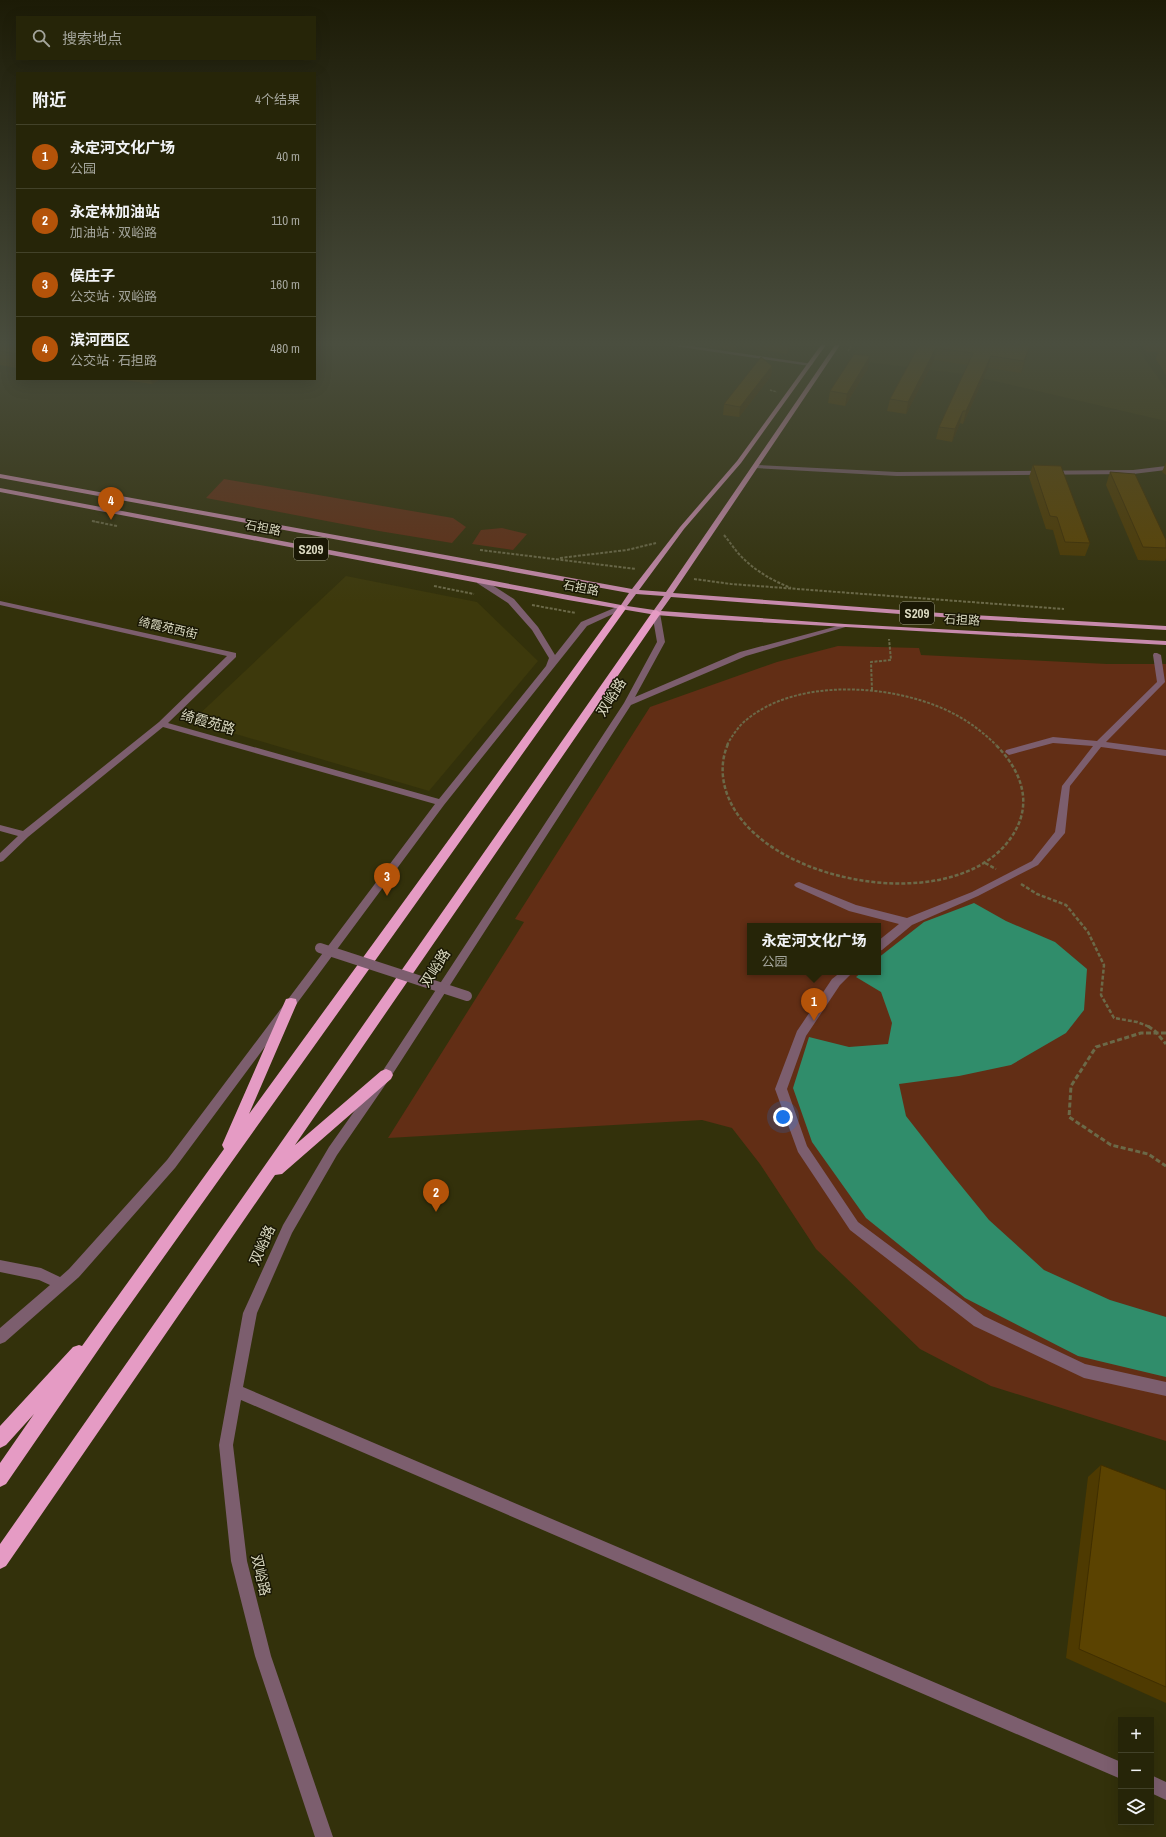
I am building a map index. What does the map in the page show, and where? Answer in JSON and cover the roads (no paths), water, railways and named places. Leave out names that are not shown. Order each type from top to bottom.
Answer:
[{"type":"highway","points":[[0,1478],[108,1322],[622,608]]},
{"type":"highway","name":"双峪路","points":[[0,1560],[656,613]]},
{"type":"highway","points":[[219,1168],[291,1003]]},
{"type":"highway","points":[[262,1183],[386,1075]]},
{"type":"highway","points":[[0,1439],[108,1322]]},
{"type":"main road","points":[[622,608],[682,528],[738,462],[761,431]]},
{"type":"main road","points":[[656,613],[781,431]]},
{"type":"main road","name":"石担路","points":[[0,476],[635,592],[954,616],[1166,628]]},
{"type":"main road","name":"石担路","points":[[0,490],[622,608],[656,613],[845,626],[1166,644]]},
{"type":"street","points":[[757,466],[897,474],[1133,472],[1166,468]]},
{"type":"street","points":[[480,581],[511,601],[535,628],[553,658],[548,669]]},
{"type":"street","name":"绮霞苑西街","points":[[0,603],[233,655],[162,724]]},
{"type":"street","points":[[0,1337],[74,1273],[171,1164],[441,803],[584,624],[622,608]]},
{"type":"street","name":"双峪路","points":[[324,1837],[263,1656],[239,1561],[226,1445],[250,1313],[287,1229],[333,1151],[386,1075],[628,703],[661,642],[656,613]]},
{"type":"street","points":[[628,703],[743,654],[845,626]]},
{"type":"street","points":[[881,944],[908,922],[975,894],[1035,863],[1060,833],[1066,786],[1099,744],[1161,682],[1157,655]]},
{"type":"street","name":"绮霞苑路","points":[[0,859],[25,835],[162,724],[441,803]]},
{"type":"street","points":[[1009,752],[1054,740],[1099,744],[1166,753]]},
{"type":"street","points":[[0,828],[25,835]]},
{"type":"street","points":[[799,885],[853,908],[908,922]]},
{"type":"street","points":[[320,948],[467,996]]},
{"type":"street","points":[[844,975],[836,982],[801,1034],[781,1088],[802,1148],[854,1226],[979,1321],[1084,1371],[1166,1389]]},
{"type":"street","points":[[0,1266],[41,1274],[61,1284]]},
{"type":"street","points":[[236,1391],[1118,1771]]},
{"type":"street","points":[[1154,1785],[1166,1791]]},
{"type":"place","name":"滨河西区","points":[[111,520]]},
{"type":"place","name":"侯庄子","points":[[387,896]]},
{"type":"place","name":"永定河文化广场","points":[[814,1021]]},
{"type":"place","name":"永定林加油站","points":[[436,1212]]}]
